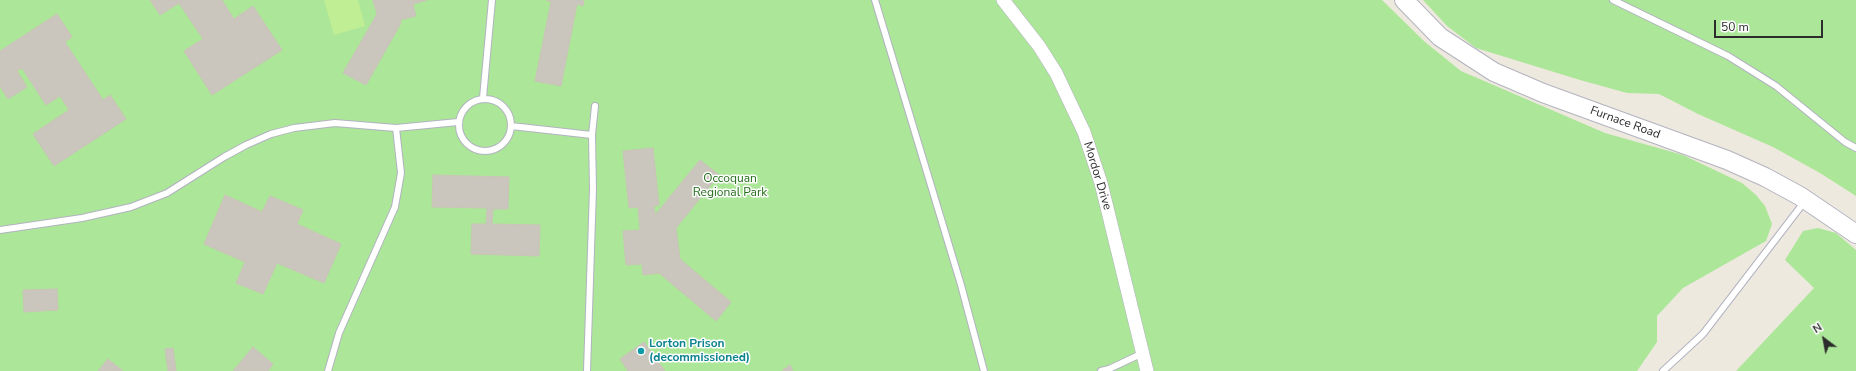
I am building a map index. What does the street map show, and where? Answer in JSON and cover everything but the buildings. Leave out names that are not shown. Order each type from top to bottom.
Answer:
[{"type":"main road","name":"Furnace Road","points":[[1404,0],[1440,37],[1494,72],[1543,94],[1727,160],[1806,200],[1856,234]]},
{"type":"street","name":"Mordor Drive","points":[[1003,0],[1039,46],[1056,73],[1084,132],[1101,183],[1147,371]]},
{"type":"lane","points":[[483,98],[492,0]]},
{"type":"lane","points":[[875,0],[960,285],[984,371]]},
{"type":"lane","points":[[1614,0],[1728,56],[1776,86],[1845,142],[1856,148]]},
{"type":"lane","points":[[483,98],[492,100],[503,106],[510,117],[511,126],[505,142],[491,151],[475,150],[467,145],[459,131],[458,122],[460,115],[469,103],[483,98]]},
{"type":"lane","points":[[587,371],[593,189],[592,135],[594,106]]},
{"type":"lane","points":[[0,230],[82,218],[131,207],[167,193],[246,145],[271,134],[294,128],[335,123],[396,128],[458,122]]},
{"type":"lane","points":[[511,126],[592,135]]},
{"type":"lane","points":[[328,371],[339,333],[395,207],[401,173],[396,128]]},
{"type":"lane","points":[[1663,371],[1703,334],[1806,200]]},
{"type":"lane","points":[[1101,371],[1109,370],[1143,352]]},
{"type":"green space","name":"Occoquan Regional Park","points":[[0,0],[1382,0],[1425,42],[1461,71],[1605,133],[1683,155],[1742,183],[1756,195],[1765,206],[1772,224],[1766,241],[1683,288],[1657,316],[1657,342],[1637,371],[0,371]]},
{"type":"green space","points":[[324,0],[358,0],[365,26],[334,35]]},
{"type":"green space","points":[[1423,0],[1856,0],[1856,196],[1820,173],[1773,147],[1698,114],[1659,94],[1627,93],[1476,48],[1447,26]]},
{"type":"green space","points":[[1818,228],[1836,233],[1856,250],[1856,371],[1736,371],[1814,288],[1785,260],[1803,231]]},
{"type":"place","name":"Lorton Prison (decommissioned)","points":[[641,351]]}]
